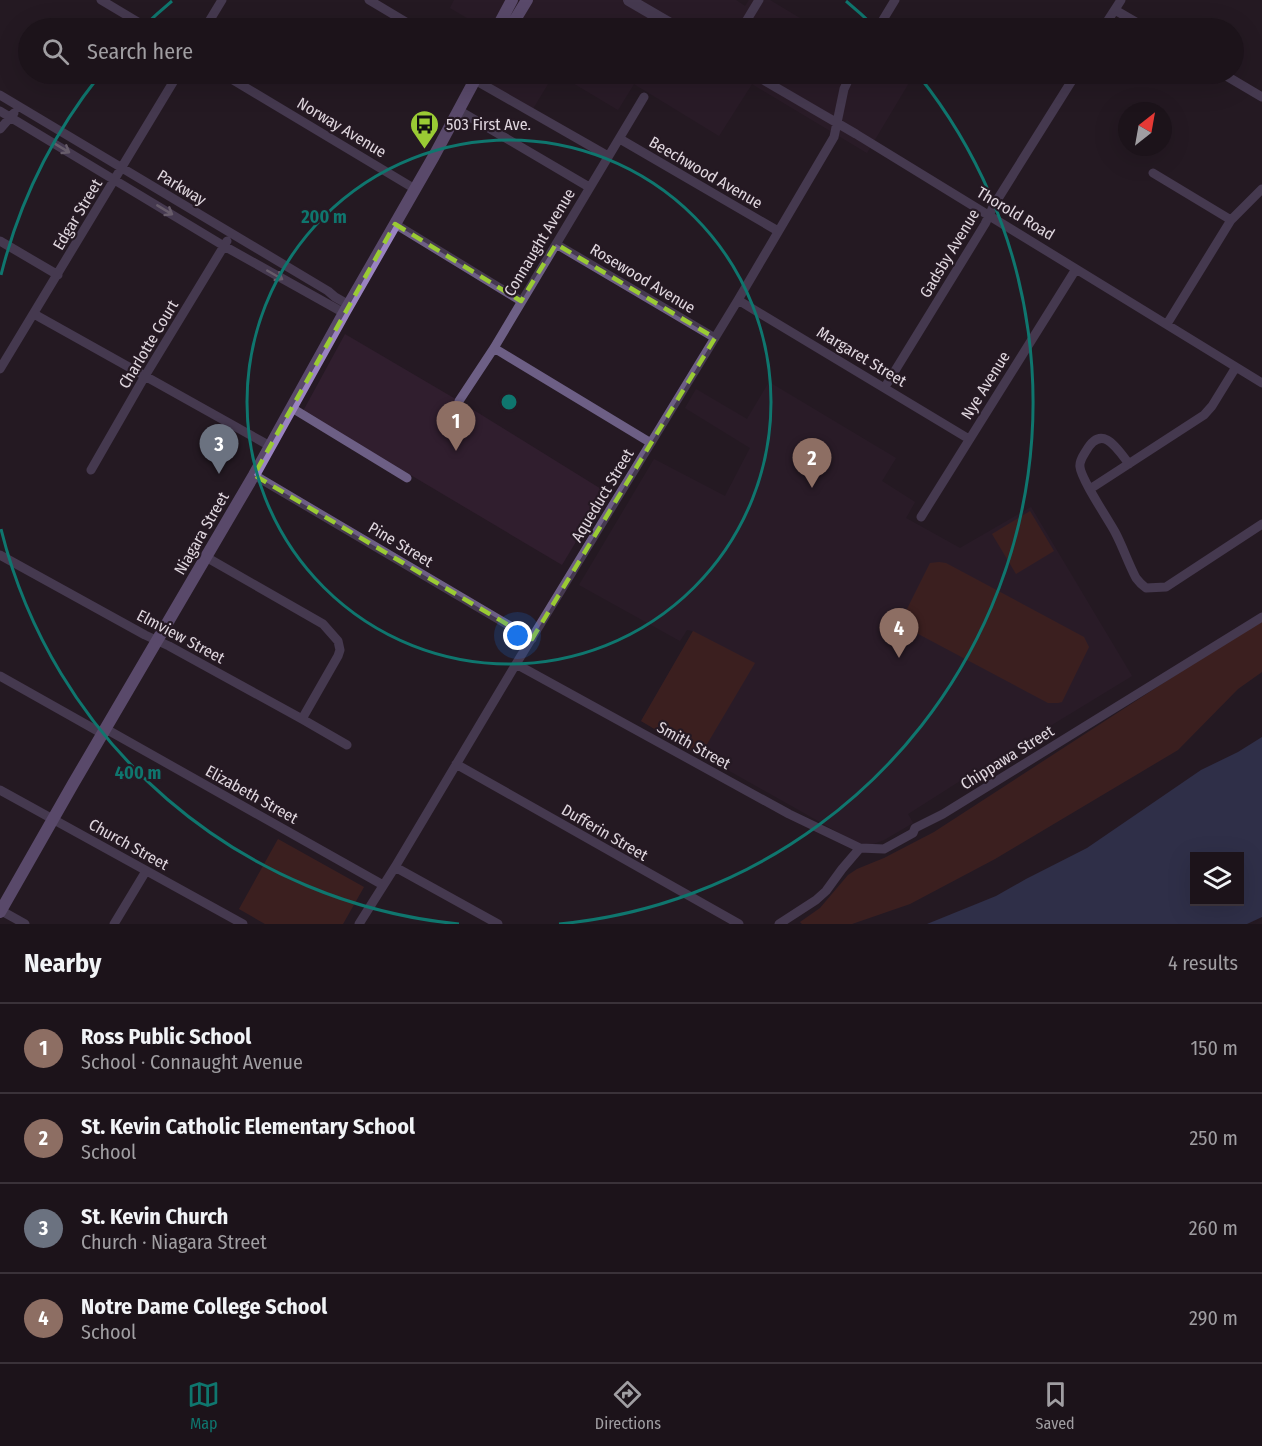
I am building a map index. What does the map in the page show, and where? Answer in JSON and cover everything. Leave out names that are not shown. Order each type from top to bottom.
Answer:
[{"type":"main road","points":[[502,18],[512,0]]},
{"type":"main road","points":[[516,18],[527,0]]},
{"type":"main road","name":"Niagara Street","points":[[0,911],[254,474],[473,84]]},
{"type":"street","points":[[101,0],[131,18]]},
{"type":"street","points":[[211,18],[222,0]]},
{"type":"street","points":[[369,0],[399,18]]},
{"type":"street","points":[[629,0],[660,18]]},
{"type":"street","points":[[748,18],[759,0]]},
{"type":"street","points":[[884,18],[895,0]]},
{"type":"street","points":[[1109,18],[1121,0]]},
{"type":"street","points":[[1114,10],[1128,18]]},
{"type":"street","name":"Edgar Street","points":[[0,369],[172,84]]},
{"type":"street","name":"Norway Avenue","points":[[240,84],[415,189]]},
{"type":"street","points":[[489,84],[608,156]]},
{"type":"street","name":"Thorold Road","points":[[770,84],[1262,383]]},
{"type":"street","name":"Aqueduct Street","points":[[359,924],[738,300],[834,137],[846,84]]},
{"type":"street","name":"Gadsby Avenue","points":[[885,387],[1070,84]]},
{"type":"street","points":[[1239,84],[1262,97]]},
{"type":"street","name":"Parkway","points":[[0,95],[328,291],[346,309]]},
{"type":"street","name":"Connaught Avenue","points":[[459,401],[494,348],[644,97]]},
{"type":"street","points":[[0,129],[19,106]]},
{"type":"street","name":"Parkway","points":[[0,111],[225,246],[346,309]]},
{"type":"street","points":[[458,111],[589,187]]},
{"type":"street","name":"Beechwood Avenue","points":[[620,139],[778,231]]},
{"type":"street","points":[[1153,172],[1231,220]]},
{"type":"street","points":[[1167,324],[1231,220],[1262,189]]},
{"type":"street","points":[[395,224],[521,301]]},
{"type":"street","name":"Charlotte Court","points":[[91,470],[232,234]]},
{"type":"street","points":[[0,241],[58,275]]},
{"type":"street","name":"Rosewood Avenue","points":[[556,244],[715,338]]},
{"type":"street","name":"Nye Avenue","points":[[921,517],[1076,269]]},
{"type":"street","name":"Margaret Street","points":[[738,300],[969,439]]},
{"type":"street","points":[[34,314],[270,446]]},
{"type":"street","points":[[494,348],[651,443]]},
{"type":"street","points":[[1089,489],[1204,415],[1236,367]]},
{"type":"street","points":[[291,408],[407,477]]},
{"type":"street","points":[[1129,464],[1110,440],[1097,439],[1089,445],[1080,460],[1080,472],[1116,534],[1138,581],[1146,588],[1166,586],[1262,524]]},
{"type":"street","name":"Pine Street","points":[[254,474],[532,639]]},
{"type":"street","name":"Elmview Street","points":[[0,555],[347,745]]},
{"type":"street","points":[[206,557],[323,624],[336,638],[340,647],[337,659],[302,719]]},
{"type":"street","name":"Chippawa Street","points":[[860,848],[884,849],[905,838],[913,833],[915,828],[943,814],[1262,617]]},
{"type":"street","name":"Smith Street","points":[[516,664],[789,814],[860,848]]},
{"type":"street","name":"Elizabeth Street","points":[[0,676],[383,885]]},
{"type":"street","name":"Dufferin Street","points":[[456,764],[739,924]]},
{"type":"street","name":"Church Street","points":[[0,790],[237,923]]},
{"type":"street","points":[[779,924],[826,891],[860,848]]},
{"type":"street","points":[[395,867],[498,924]]},
{"type":"street","points":[[114,924],[146,871]]},
{"type":"street","points":[[0,911],[25,924]]},
{"type":"highlighted area","points":[[395,224],[521,301],[556,244],[715,338],[532,639],[254,475]]},
{"type":"shaded area","points":[[454,0],[736,0],[745,6],[749,0],[770,0],[800,18],[467,18],[450,8]]},
{"type":"shaded area","points":[[484,84],[548,84],[531,112]]},
{"type":"shaded area","points":[[575,84],[634,84],[618,110]]},
{"type":"shaded area","points":[[634,84],[752,84],[719,136]]},
{"type":"shaded area","points":[[752,84],[908,84],[867,153]]},
{"type":"shaded area","points":[[345,334],[606,492],[562,565],[303,411]]},
{"type":"shaded area","points":[[769,382],[896,458],[882,481],[915,502],[906,518],[960,548],[1031,507],[1132,676],[908,814],[913,823],[873,844],[863,844],[850,839],[641,721],[693,631],[687,630],[680,641],[579,585],[654,459],[725,496],[750,448],[685,408],[696,389],[747,419]]},
{"type":"shaded area","points":[[1030,511],[1054,551],[1016,574],[992,534]]},
{"type":"shaded area","points":[[930,563],[946,563],[1084,637],[1089,647],[1062,702],[1048,703],[907,628],[902,619]]},
{"type":"shaded area","points":[[1262,619],[1262,672],[1238,689],[1178,750],[995,859],[910,904],[852,924],[802,924],[800,922],[820,908],[848,875],[857,869],[934,832]]},
{"type":"shaded area","points":[[693,631],[755,663],[700,756],[641,721]]},
{"type":"shaded area","points":[[278,839],[364,887],[343,924],[265,924],[239,909]]},
{"type":"water","points":[[1262,737],[1262,917],[1247,924],[927,924],[996,896],[1087,848],[1201,770]]},
{"type":"place","name":"503 First Ave.","points":[[425,150]]},
{"type":"place","name":"Ross Public School","points":[[456,451]]},
{"type":"place","name":"St. Kevin Church","points":[[219,474]]},
{"type":"place","name":"St. Kevin Catholic Elementary School","points":[[812,488]]},
{"type":"place","name":"Notre Dame College School","points":[[899,658]]}]
